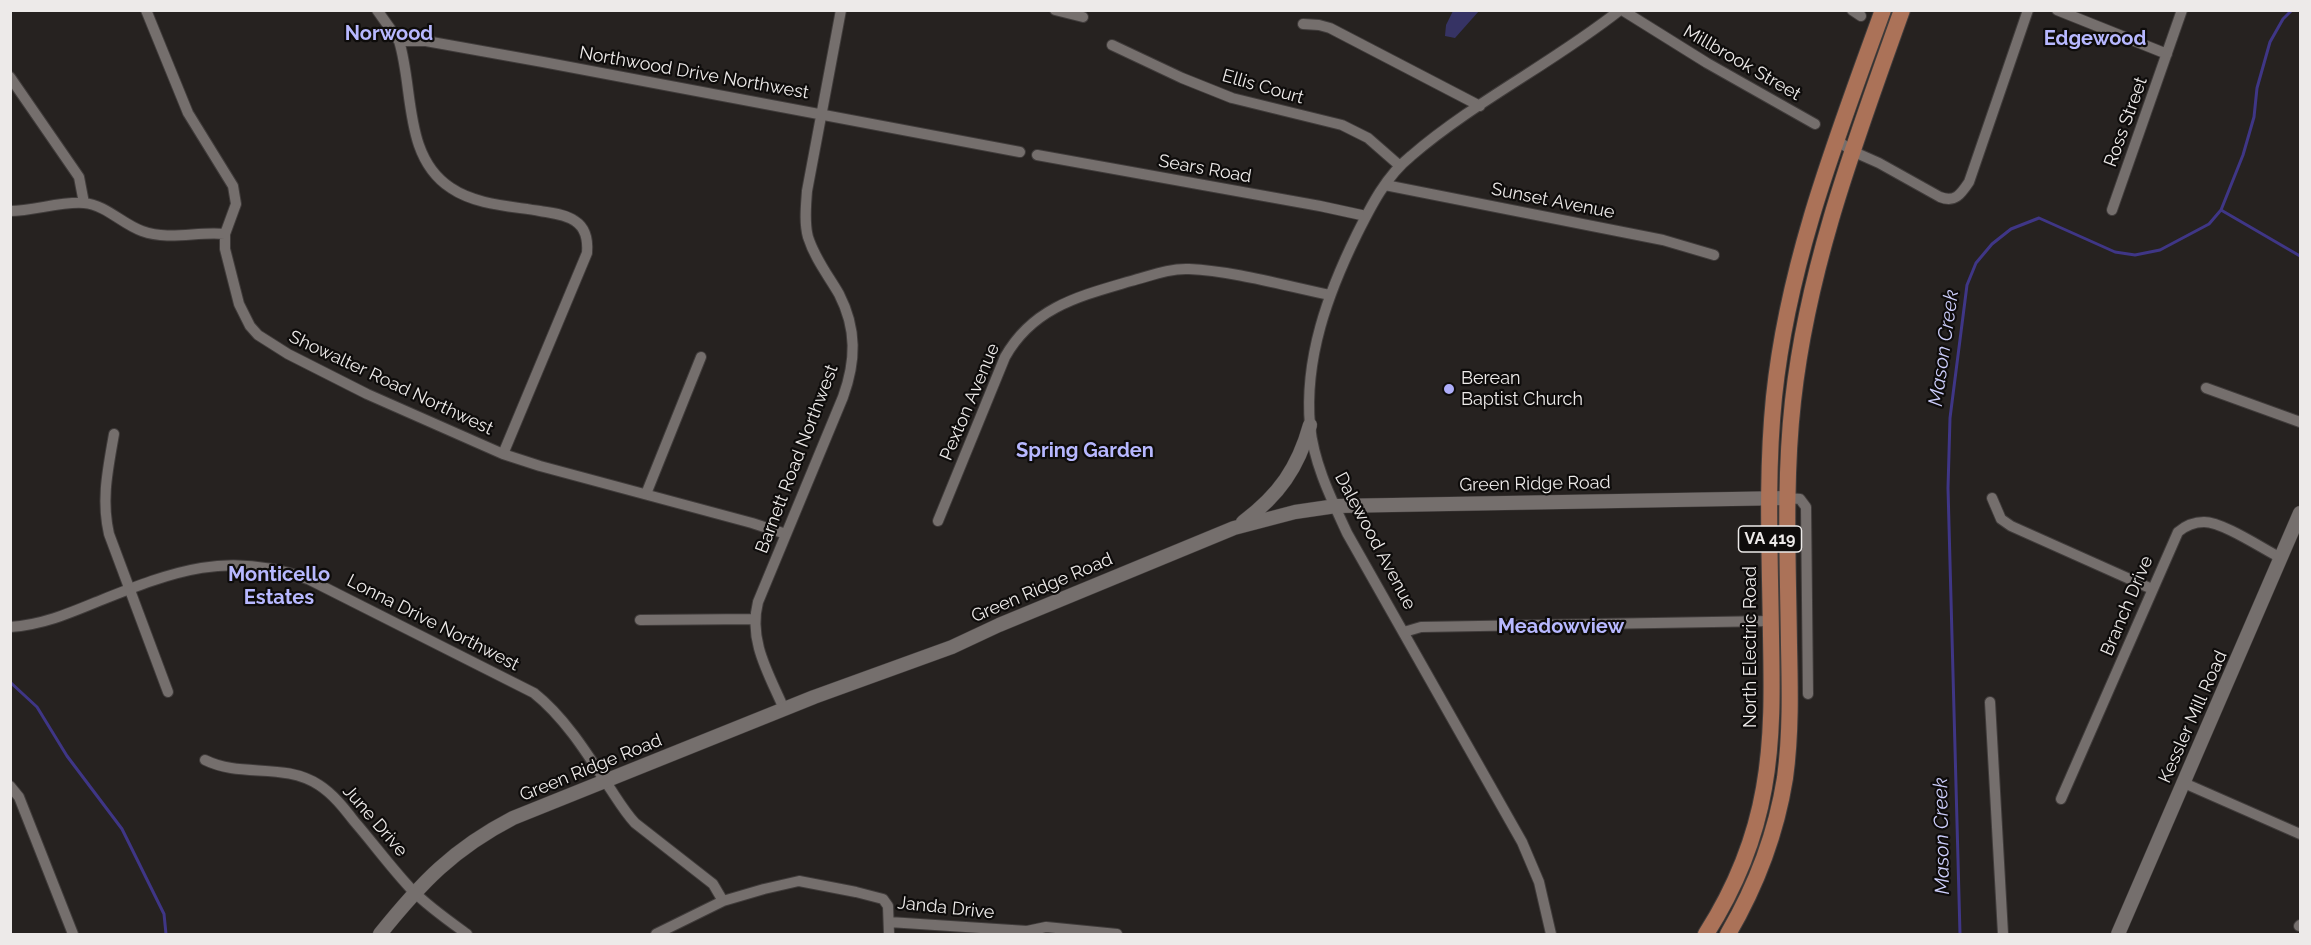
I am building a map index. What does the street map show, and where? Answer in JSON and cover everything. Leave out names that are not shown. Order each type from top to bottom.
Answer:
[{"type":"main road","name":"VA 419","points":[[1837,140],[1883,10]]},
{"type":"main road","name":"VA 419","points":[[1852,151],[1902,10]]},
{"type":"main road","name":"North Electric Road","points":[[1706,934],[1737,877],[1755,827],[1764,790],[1772,724],[1770,498],[1774,398],[1787,313],[1805,237],[1837,140]]},
{"type":"main road","name":"North Electric Road","points":[[1728,934],[1760,869],[1776,820],[1785,779],[1790,716],[1788,498],[1793,402],[1806,312],[1823,241],[1852,151]]},
{"type":"street","name":"Showalter Road Northwest","points":[[146,10],[188,113],[233,186],[236,204],[225,234],[227,260],[239,304],[250,326],[266,341],[368,394],[503,454],[786,534]]},
{"type":"street","points":[[376,10],[399,41],[421,150],[432,171],[440,180],[457,192],[480,201],[573,219],[586,237],[587,253],[503,454]]},
{"type":"street","name":"Barnett Road Northwest","points":[[784,709],[758,648],[754,619],[758,602],[843,397],[853,365],[853,339],[846,310],[814,253],[807,228],[807,191],[841,10]]},
{"type":"street","points":[[1055,10],[1083,17]]},
{"type":"street","name":"Dalewood Avenue","points":[[1551,934],[1539,882],[1522,842],[1347,532],[1321,474],[1310,425],[1310,383],[1318,332],[1330,295],[1366,216],[1400,166],[1432,139],[1621,10]]},
{"type":"street","name":"Millbrook Street","points":[[1621,10],[1707,63],[1815,124]]},
{"type":"street","points":[[1837,140],[1852,151],[1947,200],[1953,200],[1969,182],[2028,10]]},
{"type":"street","points":[[2057,10],[2167,54]]},
{"type":"street","name":"Ross Street","points":[[2112,210],[2182,10]]},
{"type":"street","points":[[1303,24],[1330,28],[1480,106]]},
{"type":"street","name":"Northwood Drive Northwest","points":[[399,41],[437,43],[1020,152]]},
{"type":"street","name":"Ellis Court","points":[[1112,45],[1182,78],[1233,98],[1342,125],[1368,138],[1400,166]]},
{"type":"street","points":[[10,77],[79,177],[84,203]]},
{"type":"street","name":"Sears Road","points":[[1037,155],[1366,216]]},
{"type":"street","name":"Sunset Avenue","points":[[1385,185],[1663,240],[1714,255]]},
{"type":"street","points":[[10,211],[84,203],[99,207],[129,226],[158,235],[175,237],[211,232],[225,234]]},
{"type":"street","name":"Pexton Avenue","points":[[938,521],[1005,357],[1014,341],[1026,328],[1053,309],[1071,299],[1166,271],[1188,268],[1330,295]]},
{"type":"street","points":[[646,494],[701,357]]},
{"type":"street","points":[[2206,388],[2301,422]]},
{"type":"street","points":[[1234,528],[1256,512],[1285,483],[1300,454],[1310,425]]},
{"type":"street","points":[[114,434],[105,481],[105,518],[129,590],[168,692]]},
{"type":"street","points":[[1788,498],[1800,499],[1806,507],[1808,694]]},
{"type":"street","name":"Green Ridge Road","points":[[380,934],[414,892],[455,854],[491,829],[513,818],[784,709],[952,646],[1234,528],[1277,516],[1336,506],[1788,498]]},
{"type":"street","points":[[1992,498],[2001,519],[2011,526],[2152,589]]},
{"type":"street","name":"Kessler Mill Road","points":[[2118,934],[2301,513]]},
{"type":"street","name":"Branch Drive","points":[[2061,799],[2178,532],[2198,522],[2216,524],[2281,558]]},
{"type":"street","name":"Lonna Drive Northwest","points":[[10,627],[52,620],[180,571],[226,564],[270,567],[308,579],[534,693],[555,712],[635,823],[713,884],[723,901]]},
{"type":"street","points":[[640,620],[754,619]]},
{"type":"street","points":[[1404,632],[1421,627],[1771,621]]},
{"type":"street","points":[[1789,623],[1808,623]]},
{"type":"street","points":[[1990,702],[2002,934]]},
{"type":"street","name":"June Drive","points":[[205,759],[218,766],[234,769],[270,769],[297,774],[319,785],[337,800],[414,892],[467,934]]},
{"type":"street","points":[[2184,783],[2301,834]]},
{"type":"street","points":[[10,786],[19,797],[26,813],[73,934]]},
{"type":"street","name":"Janda Drive","points":[[656,934],[723,901],[799,881],[883,899],[888,906],[889,922],[1027,933],[1046,927],[1116,934]]},
{"type":"street","points":[[889,922],[889,934]]},
{"type":"shaded area","points":[[1453,11],[1479,11],[1455,38],[1445,36],[1446,25]]},
{"type":"waterway","name":"Mason Creek","points":[[1960,934],[1948,488],[1950,418],[1967,285],[1976,263],[1992,244],[2011,229],[2039,218],[2115,252],[2135,255],[2160,250],[2209,224],[2221,210],[2243,155],[2254,117],[2257,88],[2270,42],[2283,19],[2292,10]]},
{"type":"waterway","points":[[2221,210],[2300,256]]},
{"type":"waterway","points":[[10,682],[37,707],[67,756],[122,829],[164,914],[166,934]]},
{"type":"place","name":"Berean Baptist Church","points":[[1449,389]]},
{"type":"district","name":"Norwood","points":[[389,34]]},
{"type":"district","name":"Edgewood","points":[[2095,39]]},
{"type":"district","name":"Spring Garden","points":[[1085,451]]},
{"type":"district","name":"Monticello Estates","points":[[279,586]]},
{"type":"district","name":"Meadowview","points":[[1561,627]]}]
